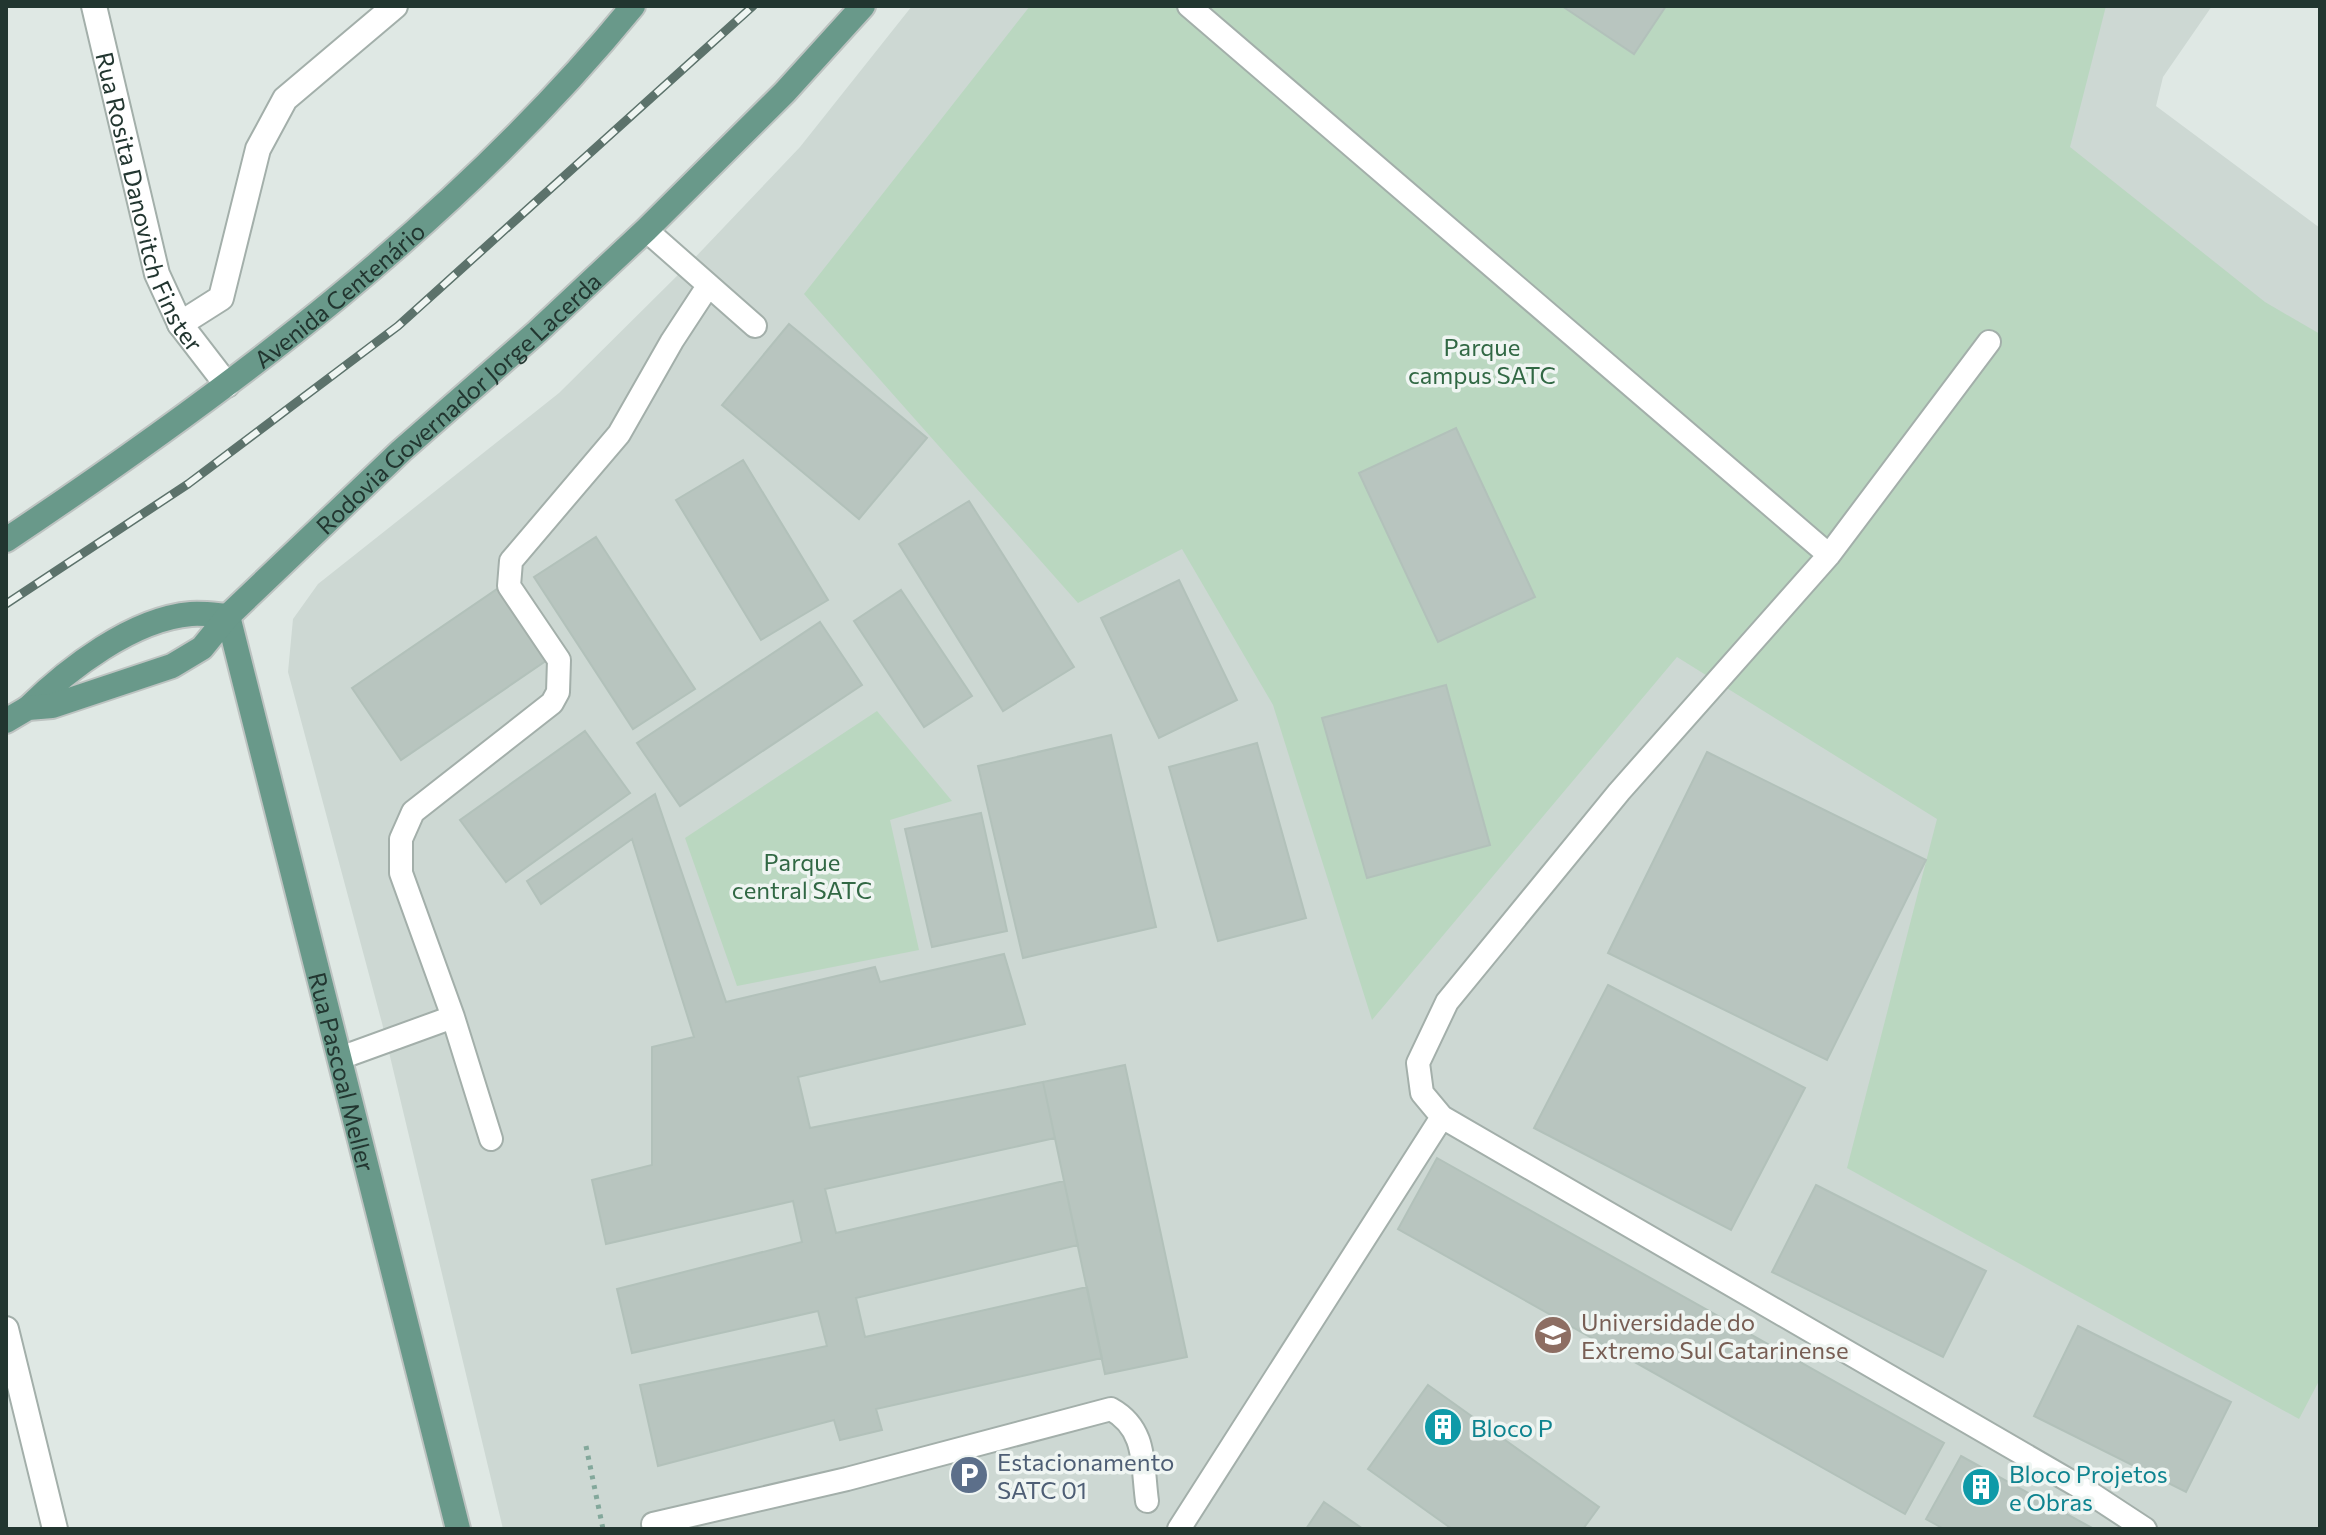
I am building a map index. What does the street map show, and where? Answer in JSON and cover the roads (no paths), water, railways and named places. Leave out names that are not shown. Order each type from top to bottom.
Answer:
[{"type":"main road","name":"Avenida Centenário","points":[[6,540],[227,385],[316,315],[432,214],[508,142],[633,6]]},
{"type":"main road","name":"Rodovia Governador Jorge Lacerda","points":[[6,721],[28,708],[52,706],[172,666],[202,648],[228,616],[401,451],[537,332],[646,230],[785,92],[863,6]]},
{"type":"main road","points":[[28,708],[62,676],[87,658],[160,620],[191,614],[228,616]]},
{"type":"main road","name":"Rua Pascoal Meller","points":[[228,616],[458,1529]]},
{"type":"street","name":"Rua Rosita Danovitch Finster","points":[[94,6],[157,274],[180,324],[227,385]]},
{"type":"street","points":[[180,324],[221,298],[258,149],[285,99],[395,6]]},
{"type":"street","points":[[6,1329],[55,1529]]},
{"type":"lane","points":[[1189,6],[1829,555]]},
{"type":"lane","points":[[646,230],[755,326]]},
{"type":"lane","points":[[491,1139],[453,1017],[401,873],[401,839],[413,812],[552,703],[558,692],[559,660],[509,586],[511,561],[619,434],[672,341],[708,286]]},
{"type":"lane","points":[[1989,342],[1829,555],[1619,792],[1447,1002],[1418,1063],[1422,1093],[1442,1117],[2073,1483],[2145,1529]]},
{"type":"lane","points":[[340,1058],[453,1017]]},
{"type":"lane","points":[[1179,1529],[1442,1117]]},
{"type":"lane","points":[[647,1527],[847,1479],[1111,1409],[1124,1416],[1138,1435],[1147,1501]]},
{"type":"railway","points":[[6,604],[188,484],[398,326],[753,6]]},
{"type":"place","name":"Universidade do Extremo Sul Catarinense","points":[[1553,1335]]},
{"type":"place","name":"Bloco P","points":[[1443,1427]]},
{"type":"place","name":"Estacionamento SATC 01","points":[[969,1475]]},
{"type":"place","name":"Bloco Projetos e Obras","points":[[1981,1487]]},
{"type":"park label","name":"Parque campus SATC","points":[[1482,360]]},
{"type":"park label","name":"Parque central SATC","points":[[802,875]]}]
